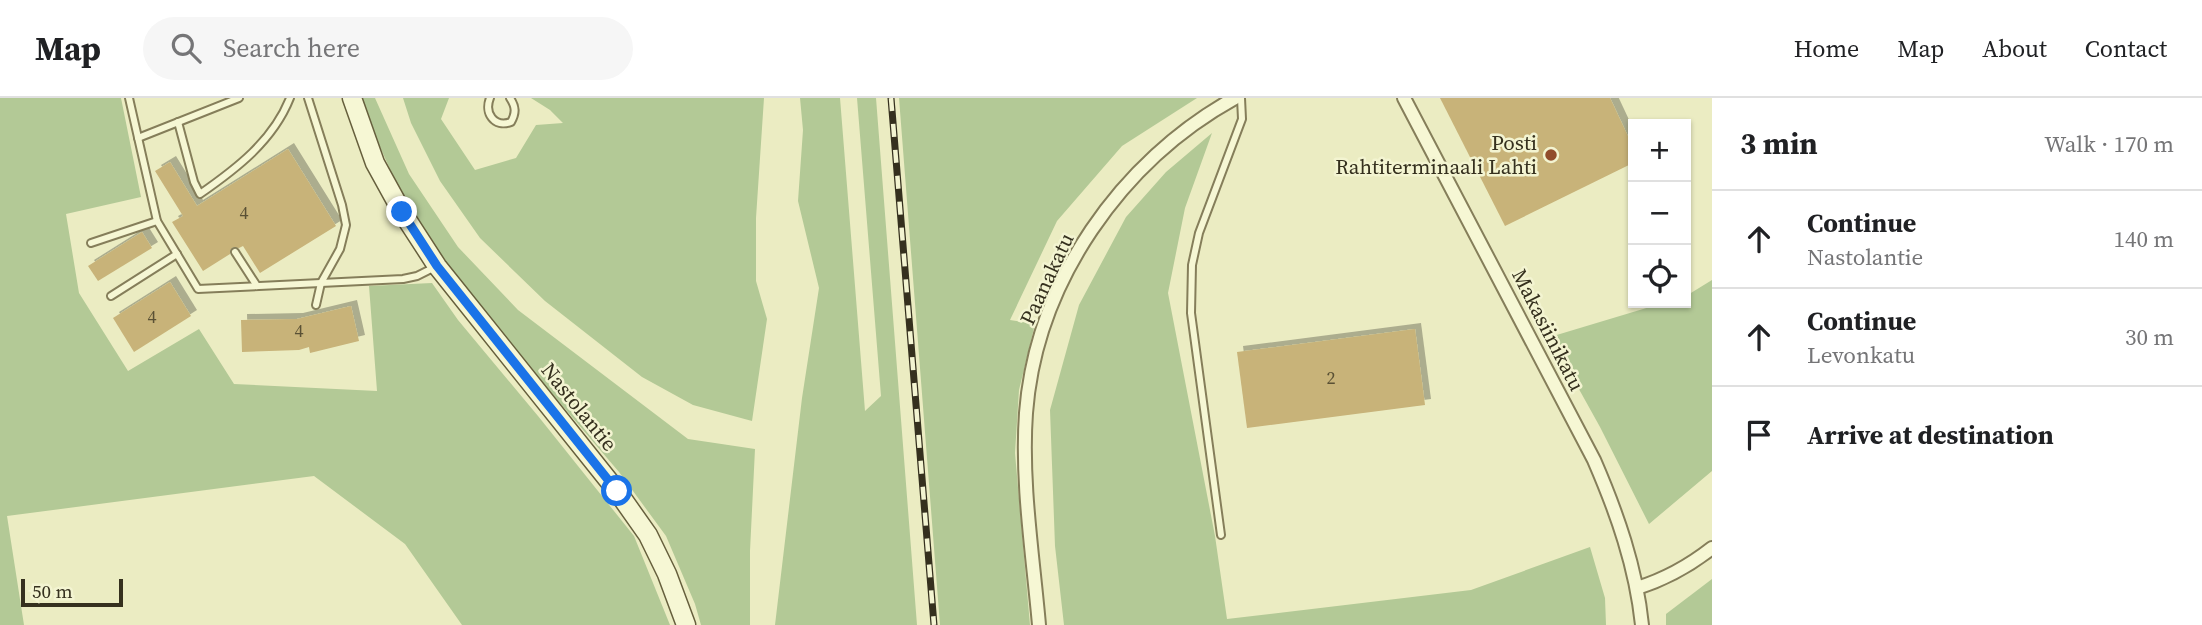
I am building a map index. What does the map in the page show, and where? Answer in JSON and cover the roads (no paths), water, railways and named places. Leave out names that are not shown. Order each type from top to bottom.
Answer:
[{"type":"main road","name":"Nastolantie","points":[[352,98],[376,163],[402,212],[437,266],[617,491],[640,524],[667,573],[686,625]]},
{"type":"street","name":"Paanakatu","points":[[1039,625],[1026,456],[1026,413],[1040,334],[1074,259],[1100,216],[1123,188],[1153,156],[1186,130],[1235,98]]},
{"type":"street","name":"Makasiinikatu","points":[[1404,98],[1594,460],[1621,528],[1637,587],[1642,625]]},
{"type":"street","points":[[1637,587],[1657,582],[1678,572],[1712,548]]},
{"type":"lane","points":[[129,98],[157,221],[198,289],[403,279],[417,276],[437,266]]},
{"type":"lane","points":[[138,138],[239,98]]},
{"type":"lane","points":[[178,122],[194,182],[200,194],[265,142],[290,98]]},
{"type":"lane","points":[[308,98],[346,225],[340,249],[321,283],[316,305]]},
{"type":"lane","points":[[490,98],[487,106],[489,115],[495,122],[503,125],[510,122],[515,114],[510,98]]},
{"type":"lane","points":[[1221,535],[1191,313],[1192,265],[1199,233],[1242,119],[1241,98]]},
{"type":"lane","points":[[91,243],[157,221]]},
{"type":"lane","points":[[235,252],[257,286]]},
{"type":"lane","points":[[111,296],[177,254]]},
{"type":"railway","points":[[891,98],[934,625]]},
{"type":"place","name":"Posti Rahtiterminaali Lahti","points":[[1551,155]]}]
